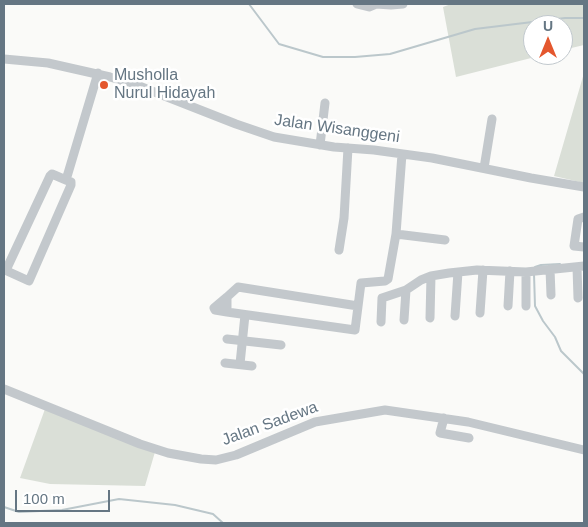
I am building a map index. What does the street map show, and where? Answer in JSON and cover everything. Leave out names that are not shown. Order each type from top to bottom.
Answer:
[{"type":"street","points":[[357,4],[369,7],[380,4],[402,4]]},
{"type":"street","name":"Jalan Wisanggeni","points":[[4,59],[48,63],[98,73],[134,84],[274,137],[320,145],[449,161],[584,187]]},
{"type":"street","points":[[66,180],[98,73]]},
{"type":"street","points":[[320,145],[325,103]]},
{"type":"street","points":[[484,168],[492,119]]},
{"type":"street","points":[[339,250],[344,218],[348,148]]},
{"type":"street","points":[[358,306],[238,287],[214,308],[215,310],[245,315],[355,330],[361,283],[388,280],[396,234],[402,154]]},
{"type":"street","points":[[52,174],[66,180],[71,182],[72,186],[29,281],[7,271],[50,176],[52,174]]},
{"type":"street","points":[[584,217],[578,219],[576,223],[574,246],[584,247]]},
{"type":"street","points":[[396,234],[445,240]]},
{"type":"street","points":[[380,322],[382,298],[406,290],[431,276],[458,272],[483,270],[528,272],[581,267],[578,298]]},
{"type":"street","points":[[546,269],[551,296]]},
{"type":"street","points":[[480,314],[483,270]]},
{"type":"street","points":[[456,316],[458,272]]},
{"type":"street","points":[[508,306],[510,272]]},
{"type":"street","points":[[526,306],[528,272]]},
{"type":"street","points":[[430,318],[431,276]]},
{"type":"street","points":[[404,320],[406,290]]},
{"type":"street","points":[[227,297],[227,312]]},
{"type":"street","points":[[240,364],[245,315]]},
{"type":"street","points":[[227,338],[282,345]]},
{"type":"street","points":[[225,363],[252,366]]},
{"type":"street","name":"Jalan Sadewa","points":[[4,389],[140,444],[168,453],[201,459],[216,460],[236,455],[299,427],[332,418],[385,410],[444,418],[522,434],[584,450]]},
{"type":"street","points":[[444,418],[440,433],[469,438]]},
{"type":"shaded area","points":[[451,4],[584,4],[584,45],[573,48],[573,15],[523,15],[523,60],[456,77],[443,7]]},
{"type":"shaded area","points":[[584,73],[584,183],[554,176]]},
{"type":"shaded area","points":[[45,409],[155,452],[145,486],[50,484],[20,478]]},
{"type":"waterway","points":[[249,4],[279,44],[323,57],[390,54],[475,29],[565,18],[584,18]]},
{"type":"waterway","points":[[535,267],[560,264]]},
{"type":"waterway","points":[[534,274],[535,306],[555,337],[561,351],[584,374]]},
{"type":"waterway","points":[[4,507],[19,512],[62,510],[119,499],[175,505],[213,514],[223,523]]},
{"type":"place","name":"Musholla Nurul Hidayah","points":[[104,85]]}]
